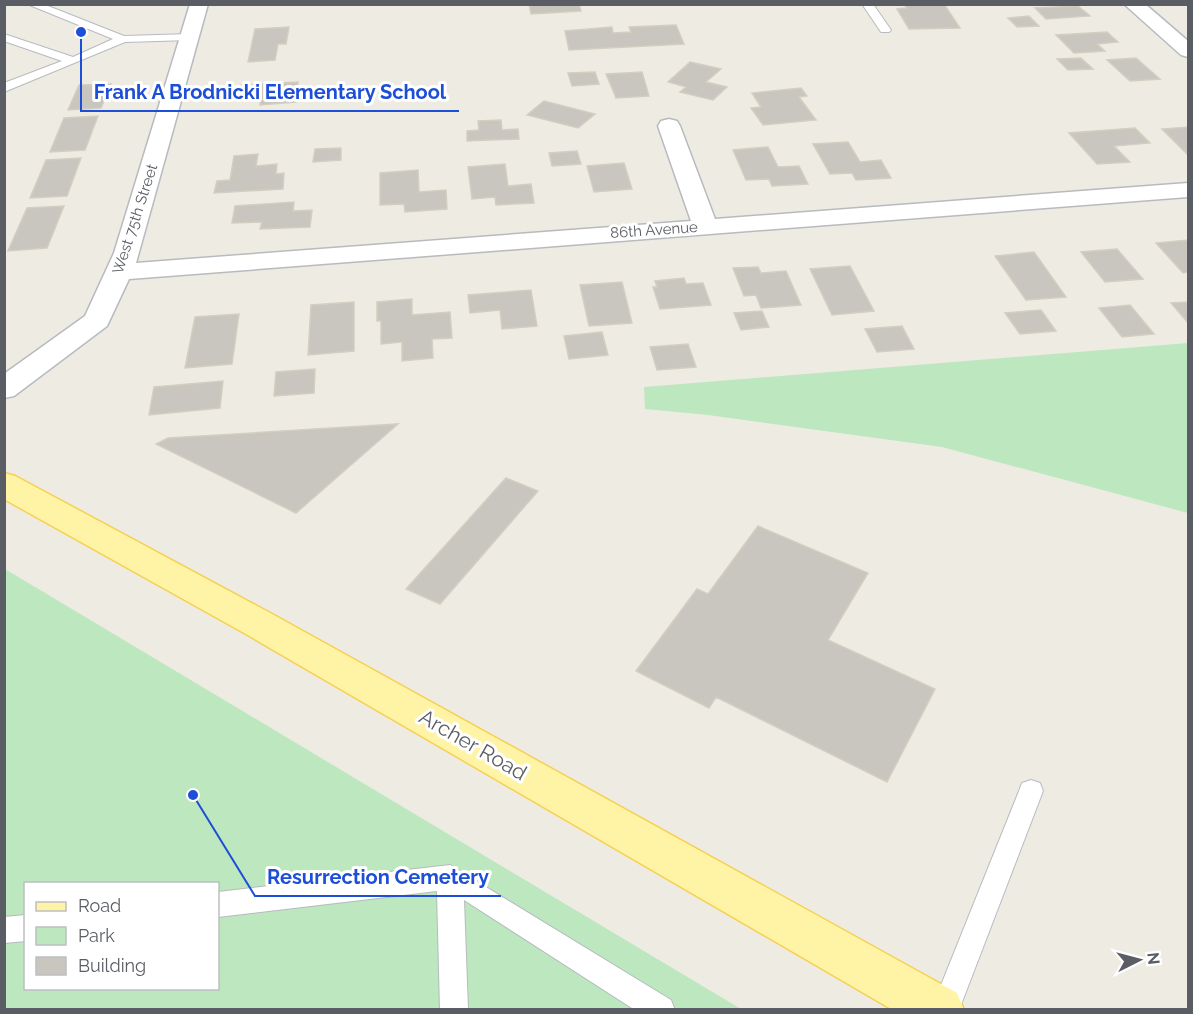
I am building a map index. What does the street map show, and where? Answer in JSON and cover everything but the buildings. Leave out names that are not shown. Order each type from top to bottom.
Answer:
[{"type":"main road","name":"Archer Road","points":[[4,484],[259,624],[940,1010]]},
{"type":"street","name":"West 75th Street","points":[[4,389],[97,320],[127,253],[199,4]]},
{"type":"street","points":[[1133,4],[1188,51]]},
{"type":"street","points":[[669,126],[705,226]]},
{"type":"street","name":"86th Avenue","points":[[119,272],[1188,190]]},
{"type":"lane","points":[[32,4],[123,39]]},
{"type":"lane","points":[[867,4],[885,30]]},
{"type":"lane","points":[[4,37],[73,61]]},
{"type":"lane","points":[[4,88],[123,39],[190,37]]},
{"type":"lane","points":[[945,1010],[1031,791]]},
{"type":"lane","points":[[450,877],[454,1010]]},
{"type":"lane","points":[[219,905],[450,877],[661,1010]]},
{"type":"lane","points":[[4,930],[24,928]]},
{"type":"green space","points":[[1188,343],[1188,513],[942,447],[708,415],[645,409],[644,387]]},
{"type":"green space","points":[[5,569],[741,1009],[5,1010]]},
{"type":"place","name":"Frank A Brodnicki Elementary School","points":[[81,32]]},
{"type":"place","name":"Resurrection Cemetery","points":[[193,795]]}]
